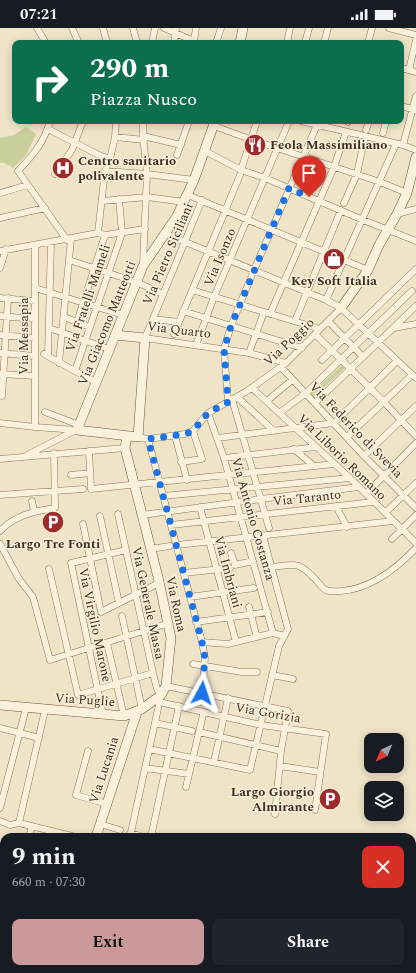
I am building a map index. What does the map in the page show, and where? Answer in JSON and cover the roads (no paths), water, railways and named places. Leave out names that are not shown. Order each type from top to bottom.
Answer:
[{"type":"street","points":[[37,28],[44,40]]},
{"type":"street","points":[[72,28],[78,40]]},
{"type":"street","points":[[103,28],[106,40]]},
{"type":"street","points":[[133,28],[136,40]]},
{"type":"street","points":[[152,40],[154,28]]},
{"type":"street","points":[[164,28],[176,31],[192,40]]},
{"type":"street","points":[[194,40],[196,28]]},
{"type":"street","points":[[217,40],[221,28]]},
{"type":"street","points":[[241,40],[243,28]]},
{"type":"street","points":[[288,40],[290,28]]},
{"type":"street","points":[[306,40],[309,28]]},
{"type":"street","points":[[325,40],[328,28]]},
{"type":"street","points":[[369,40],[372,28]]},
{"type":"street","points":[[389,28],[416,35]]},
{"type":"street","points":[[409,70],[416,40]]},
{"type":"street","points":[[404,69],[416,72]]},
{"type":"street","points":[[326,300],[380,182],[400,144],[414,109],[416,96]]},
{"type":"street","points":[[404,107],[414,109]]},
{"type":"street","points":[[49,124],[36,152],[18,171],[69,239],[66,297],[59,362]]},
{"type":"street","points":[[55,174],[76,143],[82,124]]},
{"type":"street","points":[[77,322],[94,268],[101,234],[105,171],[110,159],[115,137],[116,124]]},
{"type":"street","points":[[143,124],[147,174],[147,197],[143,266]]},
{"type":"street","points":[[177,155],[188,124]]},
{"type":"street","name":"Via Giacomo Matteotti","points":[[78,427],[143,266],[177,216],[194,180],[215,124]]},
{"type":"street","points":[[217,124],[249,139],[357,174],[407,193]]},
{"type":"street","points":[[174,334],[225,211],[240,172],[249,139],[256,124]]},
{"type":"street","name":"Via Isonzo","points":[[196,344],[214,297],[288,124]]},
{"type":"street","points":[[314,124],[346,132],[366,133],[416,150]]},
{"type":"street","points":[[344,203],[357,174],[368,124]]},
{"type":"street","points":[[383,133],[385,124]]},
{"type":"street","points":[[269,528],[242,435],[233,399],[224,349],[231,326],[254,270],[317,125]]},
{"type":"street","points":[[48,129],[110,159]]},
{"type":"street","points":[[248,353],[256,333],[283,283],[334,167],[346,132]]},
{"type":"street","points":[[115,137],[144,138],[181,145]]},
{"type":"street","points":[[205,151],[240,172],[265,178],[362,220],[389,229],[416,241]]},
{"type":"street","points":[[341,308],[368,270],[379,245],[397,214],[407,193],[415,162]]},
{"type":"street","points":[[105,171],[147,174],[194,180]]},
{"type":"street","points":[[0,193],[28,184]]},
{"type":"street","points":[[102,201],[147,197],[202,200],[368,270]]},
{"type":"street","points":[[119,199],[122,233]]},
{"type":"street","name":"Via Pietro Siciliani","points":[[145,338],[202,200]]},
{"type":"street","points":[[0,218],[45,208]]},
{"type":"street","points":[[397,214],[416,209]]},
{"type":"street","points":[[295,321],[341,210]]},
{"type":"street","points":[[0,268],[3,250],[101,234],[122,233],[145,229]]},
{"type":"street","name":"Via Fratelli Mameli","points":[[75,371],[122,233]]},
{"type":"street","points":[[166,234],[326,300],[341,308],[414,376],[347,437]]},
{"type":"street","points":[[51,242],[49,328],[46,355],[97,383]]},
{"type":"street","name":"Via Messapia","points":[[35,245],[35,427]]},
{"type":"street","points":[[69,260],[109,272],[163,294]]},
{"type":"street","points":[[322,360],[416,268]]},
{"type":"street","points":[[28,275],[35,274]]},
{"type":"street","points":[[35,288],[123,315]]},
{"type":"street","points":[[192,290],[320,329]]},
{"type":"street","points":[[279,413],[305,394],[412,291]]},
{"type":"street","points":[[0,298],[35,301]]},
{"type":"street","points":[[2,396],[3,316],[8,298]]},
{"type":"street","points":[[315,403],[416,306]]},
{"type":"street","name":"Via Poggio","points":[[208,413],[252,388],[281,367],[341,308]]},
{"type":"street","points":[[183,311],[302,348]]},
{"type":"street","points":[[3,316],[35,319]]},
{"type":"street","points":[[64,317],[90,327]]},
{"type":"street","points":[[153,320],[179,322]]},
{"type":"street","points":[[331,324],[363,357]]},
{"type":"street","points":[[394,328],[416,324]]},
{"type":"street","points":[[49,328],[109,349]]},
{"type":"street","points":[[315,334],[416,436]]},
{"type":"street","points":[[3,335],[35,338]]},
{"type":"street","name":"Via Quarto","points":[[115,335],[196,344],[248,353],[286,363]]},
{"type":"street","points":[[138,437],[145,338]]},
{"type":"street","points":[[2,353],[35,356]]},
{"type":"street","points":[[218,438],[334,423],[398,361]]},
{"type":"street","name":"Via Federico di Svevia","points":[[281,367],[364,456],[416,508]]},
{"type":"street","points":[[2,374],[35,376]]},
{"type":"street","points":[[267,401],[292,380]]},
{"type":"street","name":"Via Liborio Romano","points":[[252,388],[350,478],[416,543]]},
{"type":"street","points":[[233,399],[274,431]]},
{"type":"street","points":[[364,456],[416,406]]},
{"type":"street","points":[[45,412],[78,427]]},
{"type":"street","points":[[0,423],[35,427],[78,427],[148,439],[174,436],[193,431],[208,413]]},
{"type":"street","name":"Via Antonio Costanza","points":[[208,413],[224,458],[273,633]]},
{"type":"street","points":[[23,457],[78,427]]},
{"type":"street","points":[[181,462],[202,459],[193,431]]},
{"type":"street","name":"Via Roma","points":[[127,436],[126,448],[171,638],[166,686],[160,698],[130,833]]},
{"type":"street","points":[[174,436],[186,480]]},
{"type":"street","points":[[148,439],[171,525],[174,546],[184,573],[202,642],[205,658],[202,693]]},
{"type":"street","points":[[366,494],[416,443]]},
{"type":"street","points":[[224,458],[316,446]]},
{"type":"street","points":[[0,459],[126,448]]},
{"type":"street","points":[[294,449],[314,466]]},
{"type":"street","points":[[89,451],[91,489],[335,464]]},
{"type":"street","points":[[0,531],[16,519],[34,511],[56,508],[54,454]]},
{"type":"street","points":[[71,475],[90,473]]},
{"type":"street","points":[[163,496],[350,478]]},
{"type":"street","points":[[385,513],[416,483]]},
{"type":"street","points":[[142,515],[358,487]]},
{"type":"street","points":[[0,495],[83,489]]},
{"type":"street","points":[[32,500],[34,511]]},
{"type":"street","name":"Via Taranto","points":[[171,525],[373,502]]},
{"type":"street","points":[[336,506],[347,526]]},
{"type":"street","name":"Via Imbriani","points":[[200,507],[236,642]]},
{"type":"street","name":"Via Generale Massa","points":[[118,514],[153,673],[160,698]]},
{"type":"street","points":[[392,539],[416,515]]},
{"type":"street","points":[[100,516],[119,603]]},
{"type":"street","points":[[150,549],[393,521]]},
{"type":"street","points":[[83,524],[101,612],[159,583]]},
{"type":"street","points":[[149,749],[250,770],[279,646],[288,629],[263,536]]},
{"type":"street","points":[[0,544],[19,579],[33,597],[50,660],[163,625],[169,625]]},
{"type":"street","points":[[271,567],[291,564],[299,565],[325,590],[334,592],[351,590],[375,582],[416,548]]},
{"type":"street","points":[[91,559],[126,550]]},
{"type":"street","points":[[232,553],[235,565],[253,561]]},
{"type":"street","name":"Via Virgilio Marone","points":[[91,559],[71,564],[103,715]]},
{"type":"street","points":[[49,568],[78,695],[153,673]]},
{"type":"street","points":[[184,573],[230,568]]},
{"type":"street","points":[[190,597],[254,588]]},
{"type":"street","points":[[249,607],[256,634]]},
{"type":"street","points":[[196,622],[268,612]]},
{"type":"street","points":[[122,616],[135,678],[139,710]]},
{"type":"street","points":[[202,642],[228,644],[273,633],[284,636]]},
{"type":"street","points":[[107,643],[124,716]]},
{"type":"street","points":[[193,664],[242,672],[257,672]]},
{"type":"street","points":[[272,674],[293,679]]},
{"type":"street","points":[[166,686],[288,711],[281,751],[275,814]]},
{"type":"street","name":"Via Gorizia","points":[[160,698],[179,706],[224,717],[261,725],[326,734],[320,772]]},
{"type":"street","name":"Via Puglie","points":[[0,706],[124,716],[139,710],[160,698]]},
{"type":"street","points":[[214,762],[228,698]]},
{"type":"street","points":[[152,833],[179,706]]},
{"type":"street","points":[[0,808],[26,708]]},
{"type":"street","points":[[19,823],[45,710]]},
{"type":"street","name":"Via Lucania","points":[[97,833],[139,710]]},
{"type":"street","points":[[186,787],[193,757],[196,732],[203,715]]},
{"type":"street","points":[[155,723],[281,751]]},
{"type":"street","points":[[0,728],[39,738]]},
{"type":"street","points":[[88,752],[76,795],[107,804]]},
{"type":"street","points":[[280,766],[320,772],[315,810]]},
{"type":"street","points":[[145,768],[189,774]]},
{"type":"street","points":[[0,821],[10,825],[19,823],[60,833]]},
{"type":"street","points":[[100,824],[120,830]]},
{"type":"street","points":[[31,833],[32,826]]},
{"type":"place","name":"Feola Massimiliano","points":[[255,145]]},
{"type":"place","name":"Centro sanitario polivalente","points":[[63,168]]},
{"type":"place","name":"Key Soft Italia","points":[[334,259]]},
{"type":"place","name":"Largo Tre Fonti","points":[[53,522]]},
{"type":"place","name":"Largo Giorgio Almirante","points":[[330,799]]}]
